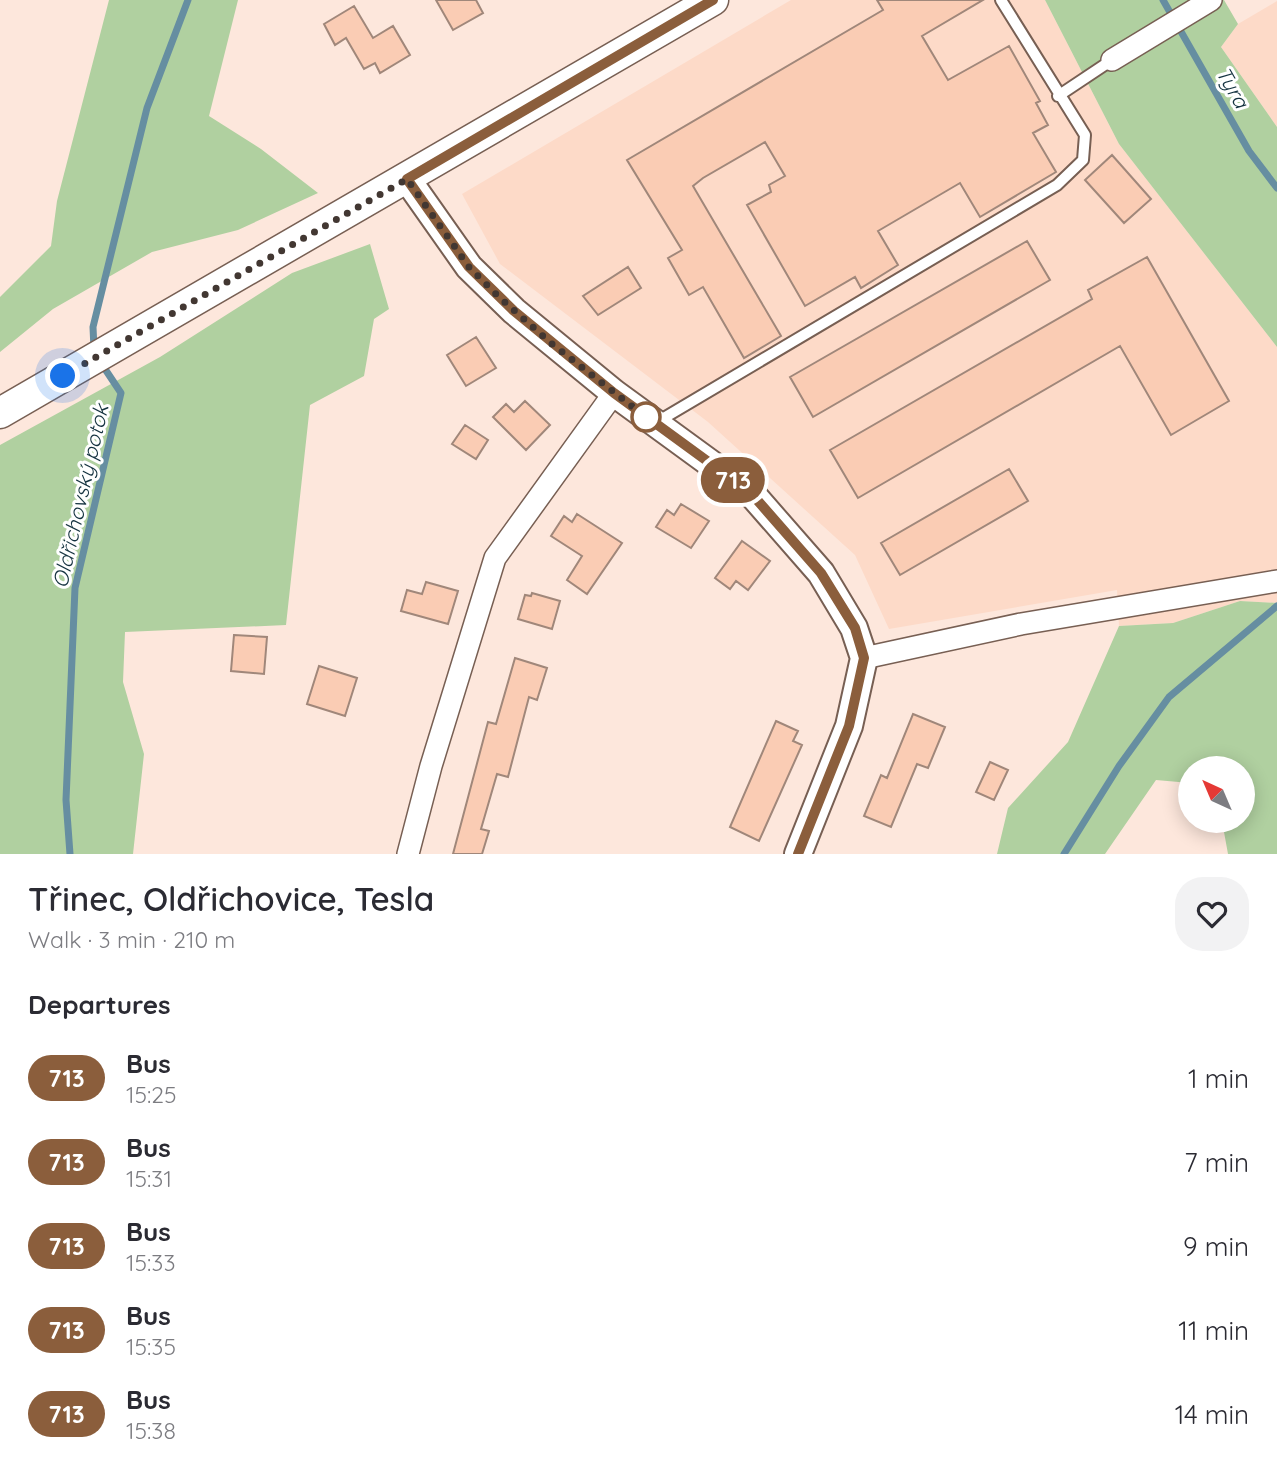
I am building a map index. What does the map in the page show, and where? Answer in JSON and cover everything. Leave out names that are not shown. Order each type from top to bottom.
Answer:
[{"type":"main road","points":[[0,413],[713,0]]},
{"type":"street","points":[[1112,60],[1209,1]]},
{"type":"street","points":[[407,179],[469,267],[514,311],[614,393],[751,493],[821,573],[855,628],[864,658],[849,726],[798,854]]},
{"type":"street","points":[[408,854],[431,766],[495,558],[614,393]]},
{"type":"street","points":[[864,658],[1021,624],[1277,581]]},
{"type":"lane","points":[[655,424],[1057,186],[1083,160],[1084,135],[1001,0]]},
{"type":"lane","points":[[1058,96],[1112,60]]},
{"type":"shaded area","points":[[791,0],[1045,0],[1119,144],[1277,347],[1277,603],[1240,601],[1173,623],[1119,626],[1117,590],[889,629],[855,555],[708,422],[500,264],[462,194]]},
{"type":"shaded area","points":[[1277,1],[1277,127],[1221,47],[1238,24]]},
{"type":"green space","points":[[109,0],[238,0],[209,116],[261,149],[318,193],[238,230],[152,252],[53,309],[0,352],[0,297],[51,246],[57,201]]},
{"type":"green space","points":[[1045,0],[1224,0],[1238,24],[1221,47],[1277,127],[1277,347],[1119,144]]},
{"type":"green space","points":[[370,244],[389,309],[374,319],[364,376],[310,405],[286,625],[125,632],[123,682],[144,754],[133,854],[0,854],[0,445],[160,357],[292,273]]},
{"type":"green space","points":[[1240,601],[1277,603],[1277,854],[1228,854],[1224,833],[1255,833],[1255,756],[1178,756],[1178,782],[1156,780],[1105,854],[997,854],[1008,808],[1068,742],[1119,626],[1173,623]]},
{"type":"building","points":[[436,0],[476,0],[483,13],[453,30]]},
{"type":"building","points":[[877,0],[983,0],[922,36],[948,80],[1009,46],[1040,101],[1036,103],[1048,125],[1033,133],[1056,172],[980,217],[960,183],[878,231],[898,265],[861,288],[855,277],[805,306],[747,205],[771,192],[769,185],[785,176],[765,142],[703,178],[693,186],[781,336],[744,358],[703,287],[689,295],[668,258],[682,250],[627,160],[883,10]]},
{"type":"building","points":[[354,6],[373,38],[393,26],[410,55],[380,73],[375,63],[364,69],[346,38],[335,45],[324,24]]},
{"type":"building","points":[[1112,155],[1151,199],[1124,223],[1085,180]]},
{"type":"building","points":[[1027,241],[1050,280],[813,417],[790,377]]},
{"type":"building","points":[[1147,257],[1229,401],[1171,435],[1120,346],[858,498],[830,450],[1092,299],[1088,290]]},
{"type":"building","points":[[628,267],[641,288],[598,315],[583,296]]},
{"type":"building","points":[[476,337],[496,368],[466,386],[447,355]]},
{"type":"building","points":[[525,401],[550,425],[526,450],[493,417],[506,404],[514,412]]},
{"type":"building","points":[[465,425],[488,440],[476,459],[452,444]]},
{"type":"building","points":[[1009,469],[1028,501],[900,575],[881,543]]},
{"type":"building","points":[[681,504],[709,521],[691,548],[656,527],[667,510],[674,515]]},
{"type":"building","points":[[577,514],[622,543],[587,594],[567,580],[582,556],[551,536],[564,516],[572,522]]},
{"type":"building","points":[[742,541],[770,561],[748,590],[736,581],[730,589],[715,578]]},
{"type":"building","points":[[426,582],[458,591],[448,624],[401,611],[407,590],[422,594]]},
{"type":"building","points":[[532,593],[560,601],[552,629],[518,619],[525,595],[531,596]]},
{"type":"building","points":[[234,635],[267,637],[264,674],[231,671]]},
{"type":"building","points":[[515,658],[547,668],[537,700],[529,697],[508,777],[497,774],[481,829],[489,831],[482,854],[453,854],[488,722],[496,724]]},
{"type":"building","points":[[319,666],[357,678],[345,716],[307,704]]},
{"type":"building","points":[[913,714],[945,727],[928,768],[917,764],[891,827],[864,816],[881,775],[887,778]]},
{"type":"building","points":[[776,721],[798,731],[793,741],[802,745],[759,841],[730,827]]},
{"type":"building","points":[[990,762],[1008,770],[994,800],[976,792]]},
{"type":"waterway","name":"Oldřichovský potok","points":[[94,349],[93,327],[147,108],[188,0]]},
{"type":"waterway","name":"Tyra","points":[[1163,0],[1249,151],[1277,188]]},
{"type":"waterway","name":"Oldřichovský potok","points":[[70,854],[66,800],[75,588],[121,393],[101,363]]},
{"type":"waterway","points":[[1064,854],[1119,766],[1169,697],[1277,606]]},
{"type":"bus line","name":"713","points":[[713,0],[407,179],[469,267],[514,311],[614,393],[751,493],[821,573],[855,628],[864,658],[849,726],[798,854]]},
{"type":"route","points":[[63,376],[407,179],[469,267],[552,344],[655,424],[646,417]]}]
